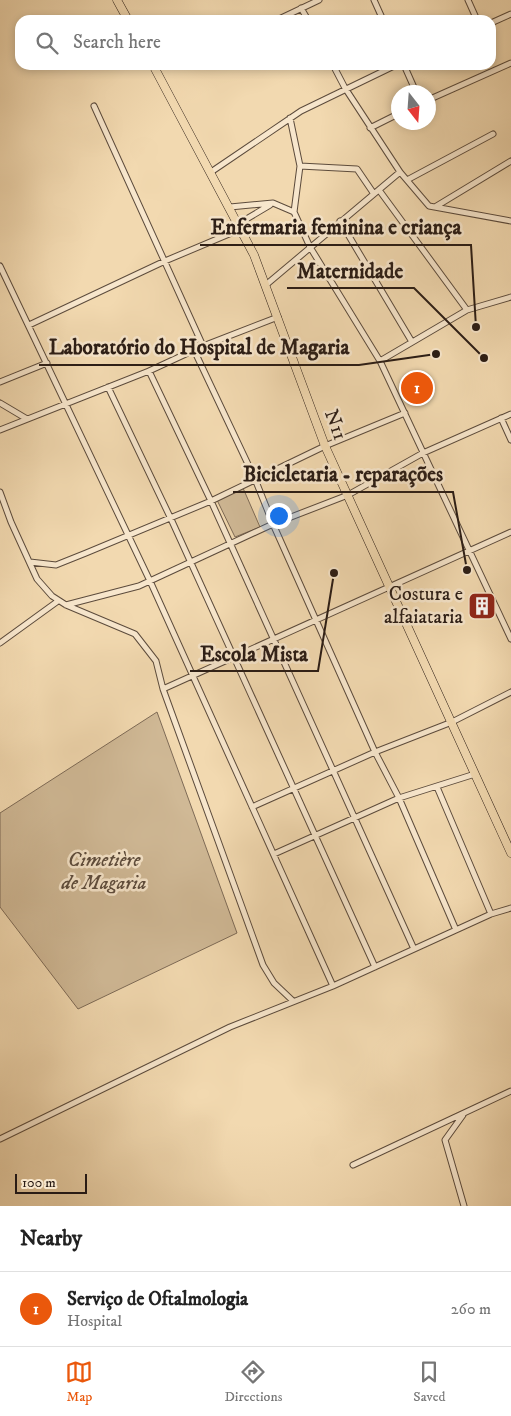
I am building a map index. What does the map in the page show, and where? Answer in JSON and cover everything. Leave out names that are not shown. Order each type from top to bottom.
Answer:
[{"type":"main road","points":[[117,0],[125,15]]},
{"type":"main road","name":"N11","points":[[156,70],[240,226],[267,284],[325,446],[511,853]]},
{"type":"street","points":[[287,15],[319,0]]},
{"type":"street","points":[[374,0],[381,15]]},
{"type":"street","points":[[468,0],[475,15]]},
{"type":"street","points":[[301,8],[305,15]]},
{"type":"street","points":[[496,21],[511,14]]},
{"type":"street","points":[[496,70],[511,63]]},
{"type":"street","points":[[336,70],[370,128],[400,172],[429,206],[511,221]]},
{"type":"street","points":[[211,172],[290,118],[345,88],[385,70]]},
{"type":"street","points":[[406,70],[413,85]]},
{"type":"street","points":[[436,96],[495,70]]},
{"type":"street","points":[[94,106],[203,346]]},
{"type":"street","points":[[290,118],[300,166],[294,212],[310,247],[380,361],[511,639]]},
{"type":"street","points":[[370,128],[391,118]]},
{"type":"street","points":[[407,180],[493,134]]},
{"type":"street","points":[[434,207],[511,161]]},
{"type":"street","points":[[300,166],[356,169],[377,192],[467,310]]},
{"type":"street","points":[[267,284],[400,172]]},
{"type":"street","points":[[28,325],[240,226],[273,203]]},
{"type":"street","points":[[230,207],[273,203],[294,212]]},
{"type":"street","points":[[340,221],[412,342]]},
{"type":"street","points":[[0,266],[150,581],[333,986]]},
{"type":"street","points":[[380,361],[467,310],[511,297]]},
{"type":"street","points":[[0,430],[149,371],[203,346],[278,316]]},
{"type":"street","points":[[194,350],[255,479],[273,524],[375,752],[399,798],[456,930]]},
{"type":"street","points":[[0,381],[47,363]]},
{"type":"street","points":[[149,371],[231,544],[414,949]]},
{"type":"street","points":[[108,386],[191,562],[375,967]]},
{"type":"street","points":[[0,403],[27,419]]},
{"type":"street","points":[[30,562],[56,565],[128,537],[211,501],[325,446],[405,414]]},
{"type":"street","points":[[66,606],[109,595],[150,581],[273,524],[348,494],[423,453],[511,414]]},
{"type":"street","points":[[501,418],[511,440]]},
{"type":"street","points":[[0,492],[38,579],[58,601],[135,634],[156,661],[163,689],[262,965],[274,982],[293,1001]]},
{"type":"street","points":[[163,689],[390,588],[469,549],[511,532]]},
{"type":"street","points":[[0,643],[58,601]]},
{"type":"street","points":[[252,807],[375,752],[452,722],[511,692]]},
{"type":"street","points":[[274,854],[399,798],[475,774]]},
{"type":"street","points":[[437,787],[490,914]]},
{"type":"street","points":[[0,1139],[230,1027],[333,986],[490,914],[511,908]]},
{"type":"street","points":[[353,1165],[511,1091]]},
{"type":"street","points":[[464,1206],[445,1140],[465,1113]]},
{"type":"green space","points":[[243,488],[260,527],[235,537],[217,500]]},
{"type":"green space","name":"Cimetière de Magaria","points":[[157,712],[237,933],[78,1009],[0,907],[0,813]]},
{"type":"place","name":"Enfermaria feminina e criança","points":[[476,327]]},
{"type":"place","name":"Laboratório do Hospital de Magaria","points":[[436,354]]},
{"type":"place","name":"Maternidade","points":[[484,358]]},
{"type":"place","name":"Serviço de Oftalmologia","points":[[417,388]]},
{"type":"place","name":"Bicicletaria - reparações","points":[[467,570]]},
{"type":"place","name":"Escola Mista","points":[[334,573]]},
{"type":"place","name":"Costura e alfaiataria","points":[[482,606]]}]
